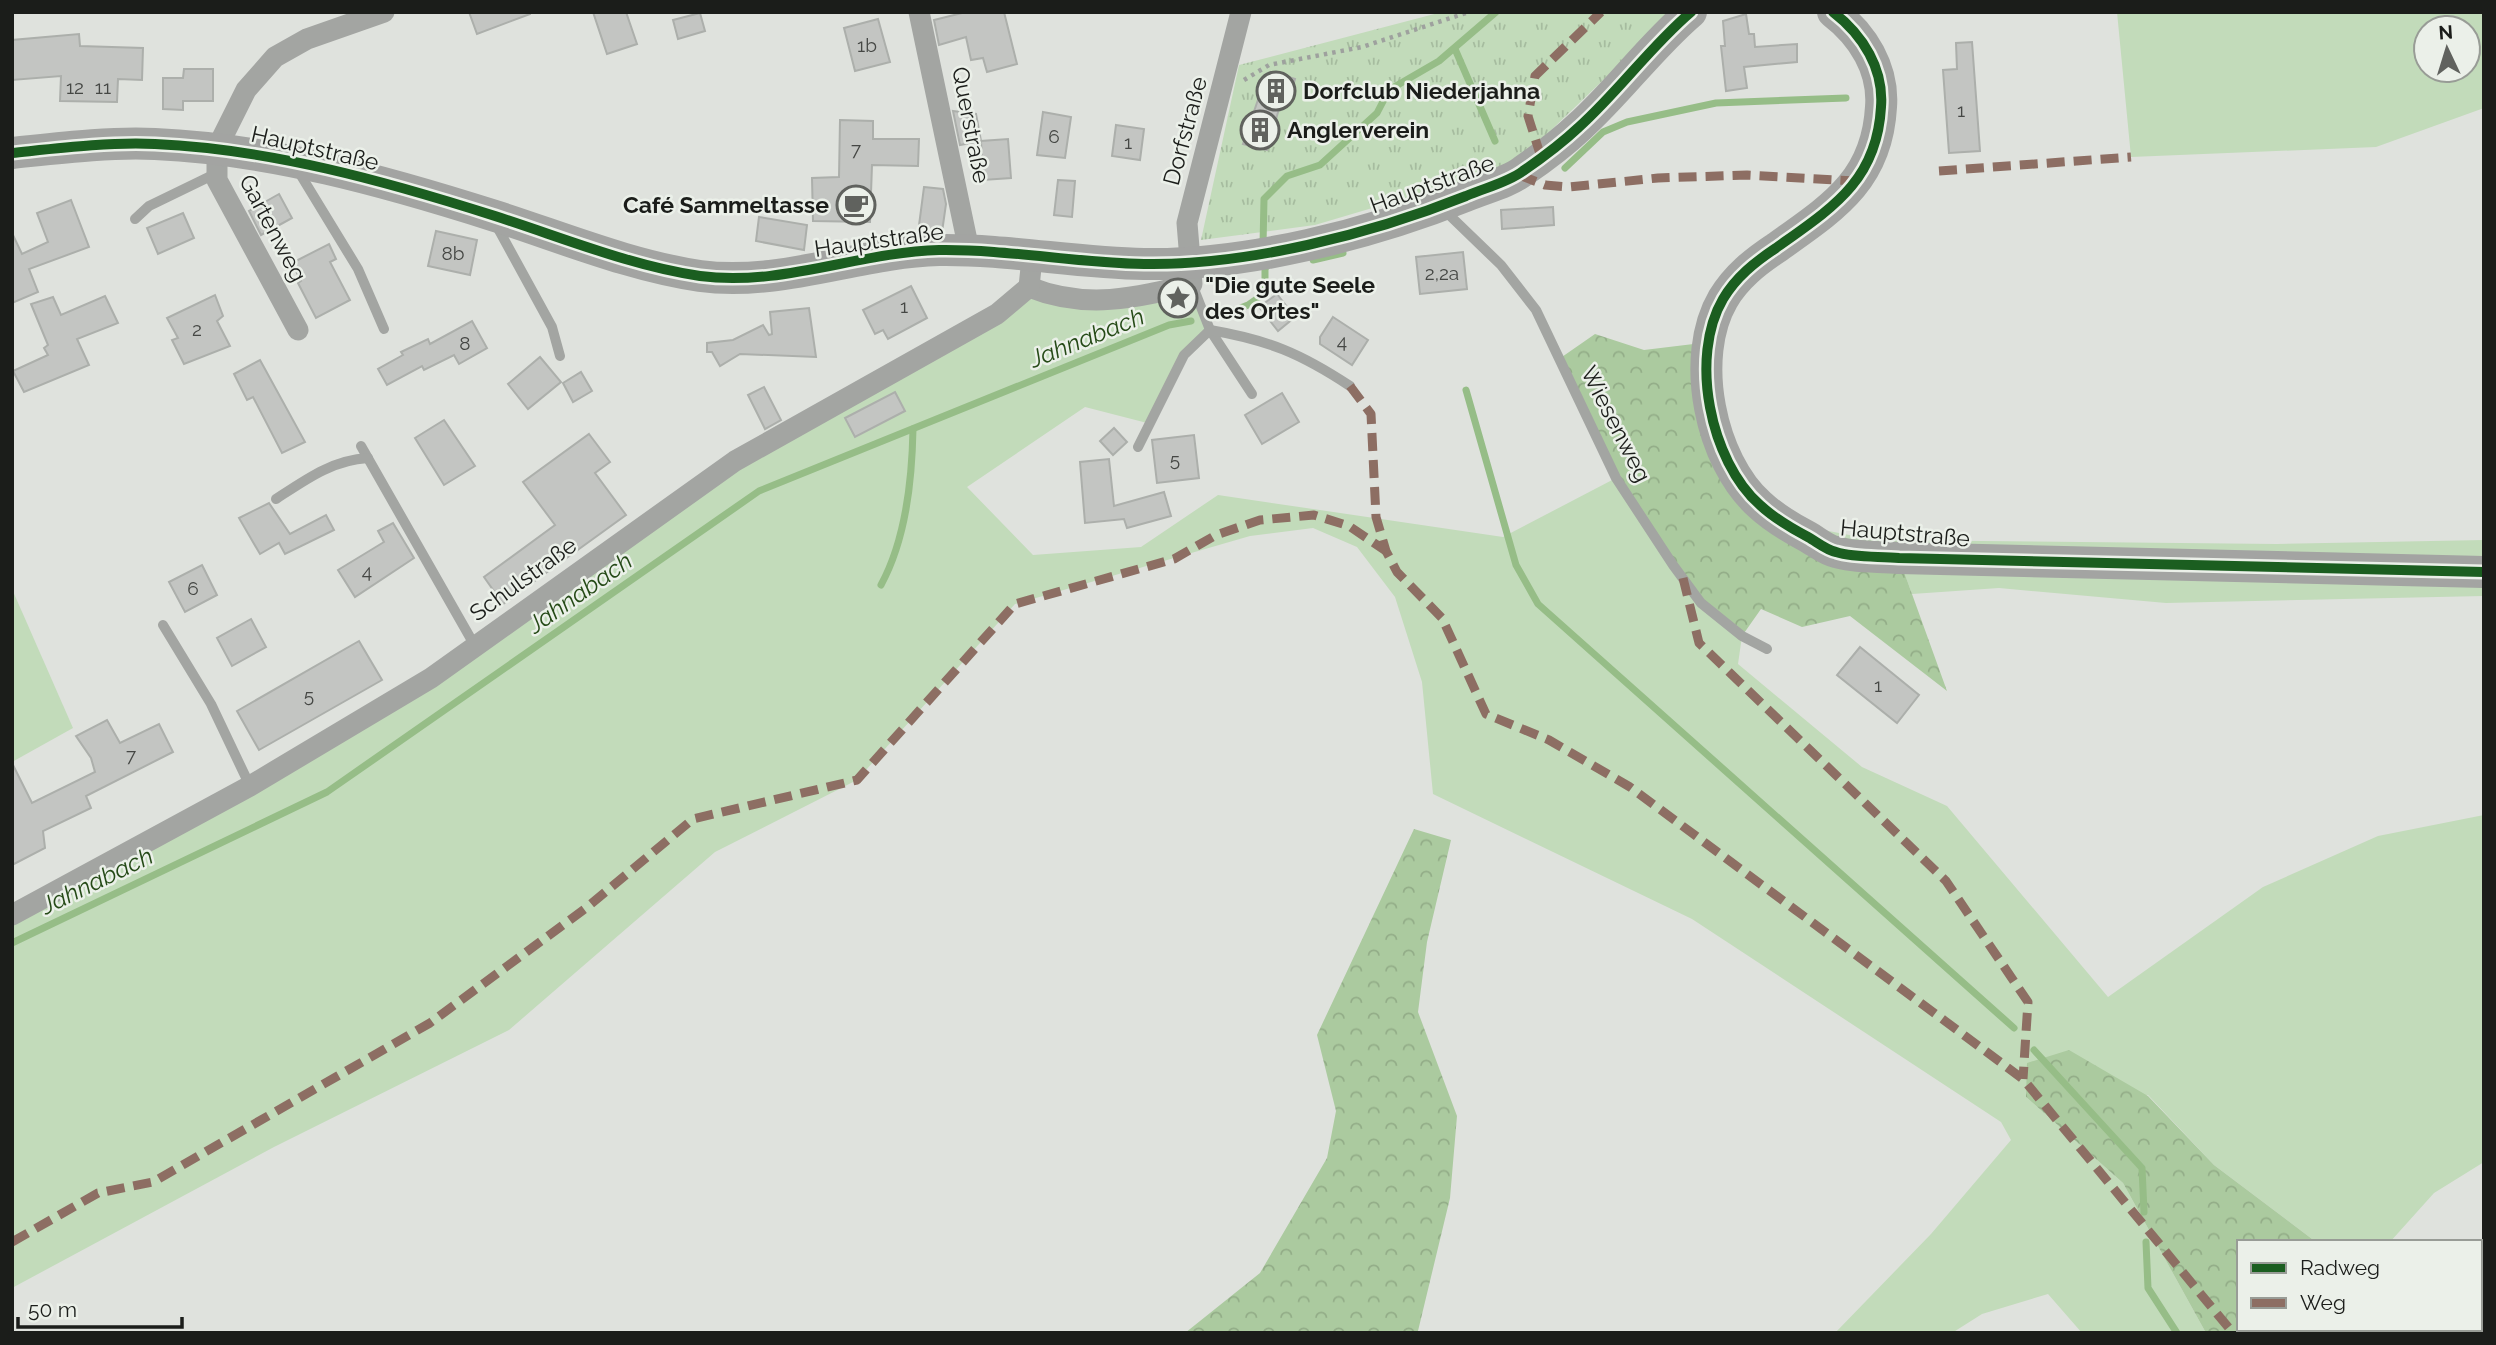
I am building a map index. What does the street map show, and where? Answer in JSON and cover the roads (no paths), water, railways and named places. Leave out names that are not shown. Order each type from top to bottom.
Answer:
[{"type":"street","points":[[217,161],[246,90],[275,57],[307,39],[384,12]]},
{"type":"street","name":"Querstraße","points":[[919,12],[969,250]]},
{"type":"street","name":"Dorfstraße","points":[[1190,274],[1188,223],[1241,12]]},
{"type":"street","name":"Hauptstraße","points":[[12,153],[88,144],[153,144],[217,161],[290,161],[490,214],[645,263],[702,276],[772,277],[920,251],[969,250],[1030,272],[1134,264],[1190,274],[1246,255],[1350,235],[1440,206],[1518,175],[1580,127],[1661,37],[1691,12]]},
{"type":"street","name":"Hauptstraße","points":[[1833,12],[1852,27],[1876,65],[1882,95],[1880,135],[1871,161],[1856,181],[1820,217],[1738,279],[1714,318],[1705,369],[1707,399],[1715,430],[1741,480],[1758,504],[1791,529],[1836,552],[1861,555],[2484,572]]},
{"type":"street","name":"Gartenweg","points":[[217,161],[217,180],[298,330]]},
{"type":"street","name":"Schulstraße","points":[[12,915],[250,786],[431,678],[735,461],[997,314],[1030,272]]},
{"type":"lane","points":[[135,219],[149,206],[217,161]]},
{"type":"lane","points":[[290,161],[336,229],[358,269],[384,329]]},
{"type":"lane","name":"Wiesenweg","points":[[1440,206],[1501,265],[1536,310],[1616,478],[1678,571],[1702,603],[1742,636],[1767,649]]},
{"type":"lane","points":[[490,214],[552,327],[560,356]]},
{"type":"lane","points":[[1190,274],[1209,330],[1252,394]]},
{"type":"lane","points":[[1209,330],[1257,338],[1295,353],[1350,386]]},
{"type":"lane","points":[[1138,447],[1184,355],[1209,330]]},
{"type":"lane","points":[[361,446],[475,646]]},
{"type":"lane","points":[[276,499],[319,471],[351,459],[368,458]]},
{"type":"lane","points":[[163,625],[211,704],[250,786]]},
{"type":"waterway","points":[[1263,245],[1264,199],[1287,176],[1320,165],[1377,113],[1389,90],[1439,61],[1496,12]]},
{"type":"waterway","points":[[1455,49],[1495,141]]},
{"type":"waterway","points":[[1565,168],[1603,132],[1627,122],[1716,103],[1846,98]]},
{"type":"waterway","points":[[1313,260],[1343,253]]},
{"type":"waterway","points":[[1220,316],[1248,305],[1265,293],[1265,264],[1266,267]]},
{"type":"waterway","name":"Jahnabach","points":[[12,943],[327,792],[759,491],[1169,325],[1191,321]]},
{"type":"waterway","points":[[1466,390],[1516,565],[1538,604],[2014,1028]]},
{"type":"waterway","points":[[881,585],[890,567],[902,529],[911,469],[913,429]]},
{"type":"waterway","points":[[2034,1050],[2142,1168],[2144,1212]]},
{"type":"waterway","points":[[2146,1242],[2148,1288],[2177,1333]]},
{"type":"place","name":"Dorfclub Niederjahna","points":[[1276,91]]},
{"type":"place","name":"Anglerverein","points":[[1260,130]]},
{"type":"place","name":"Café Sammeltasse","points":[[856,205]]},
{"type":"place","name":"\"Die gute Seele des Ortes\"","points":[[1178,298]]}]
